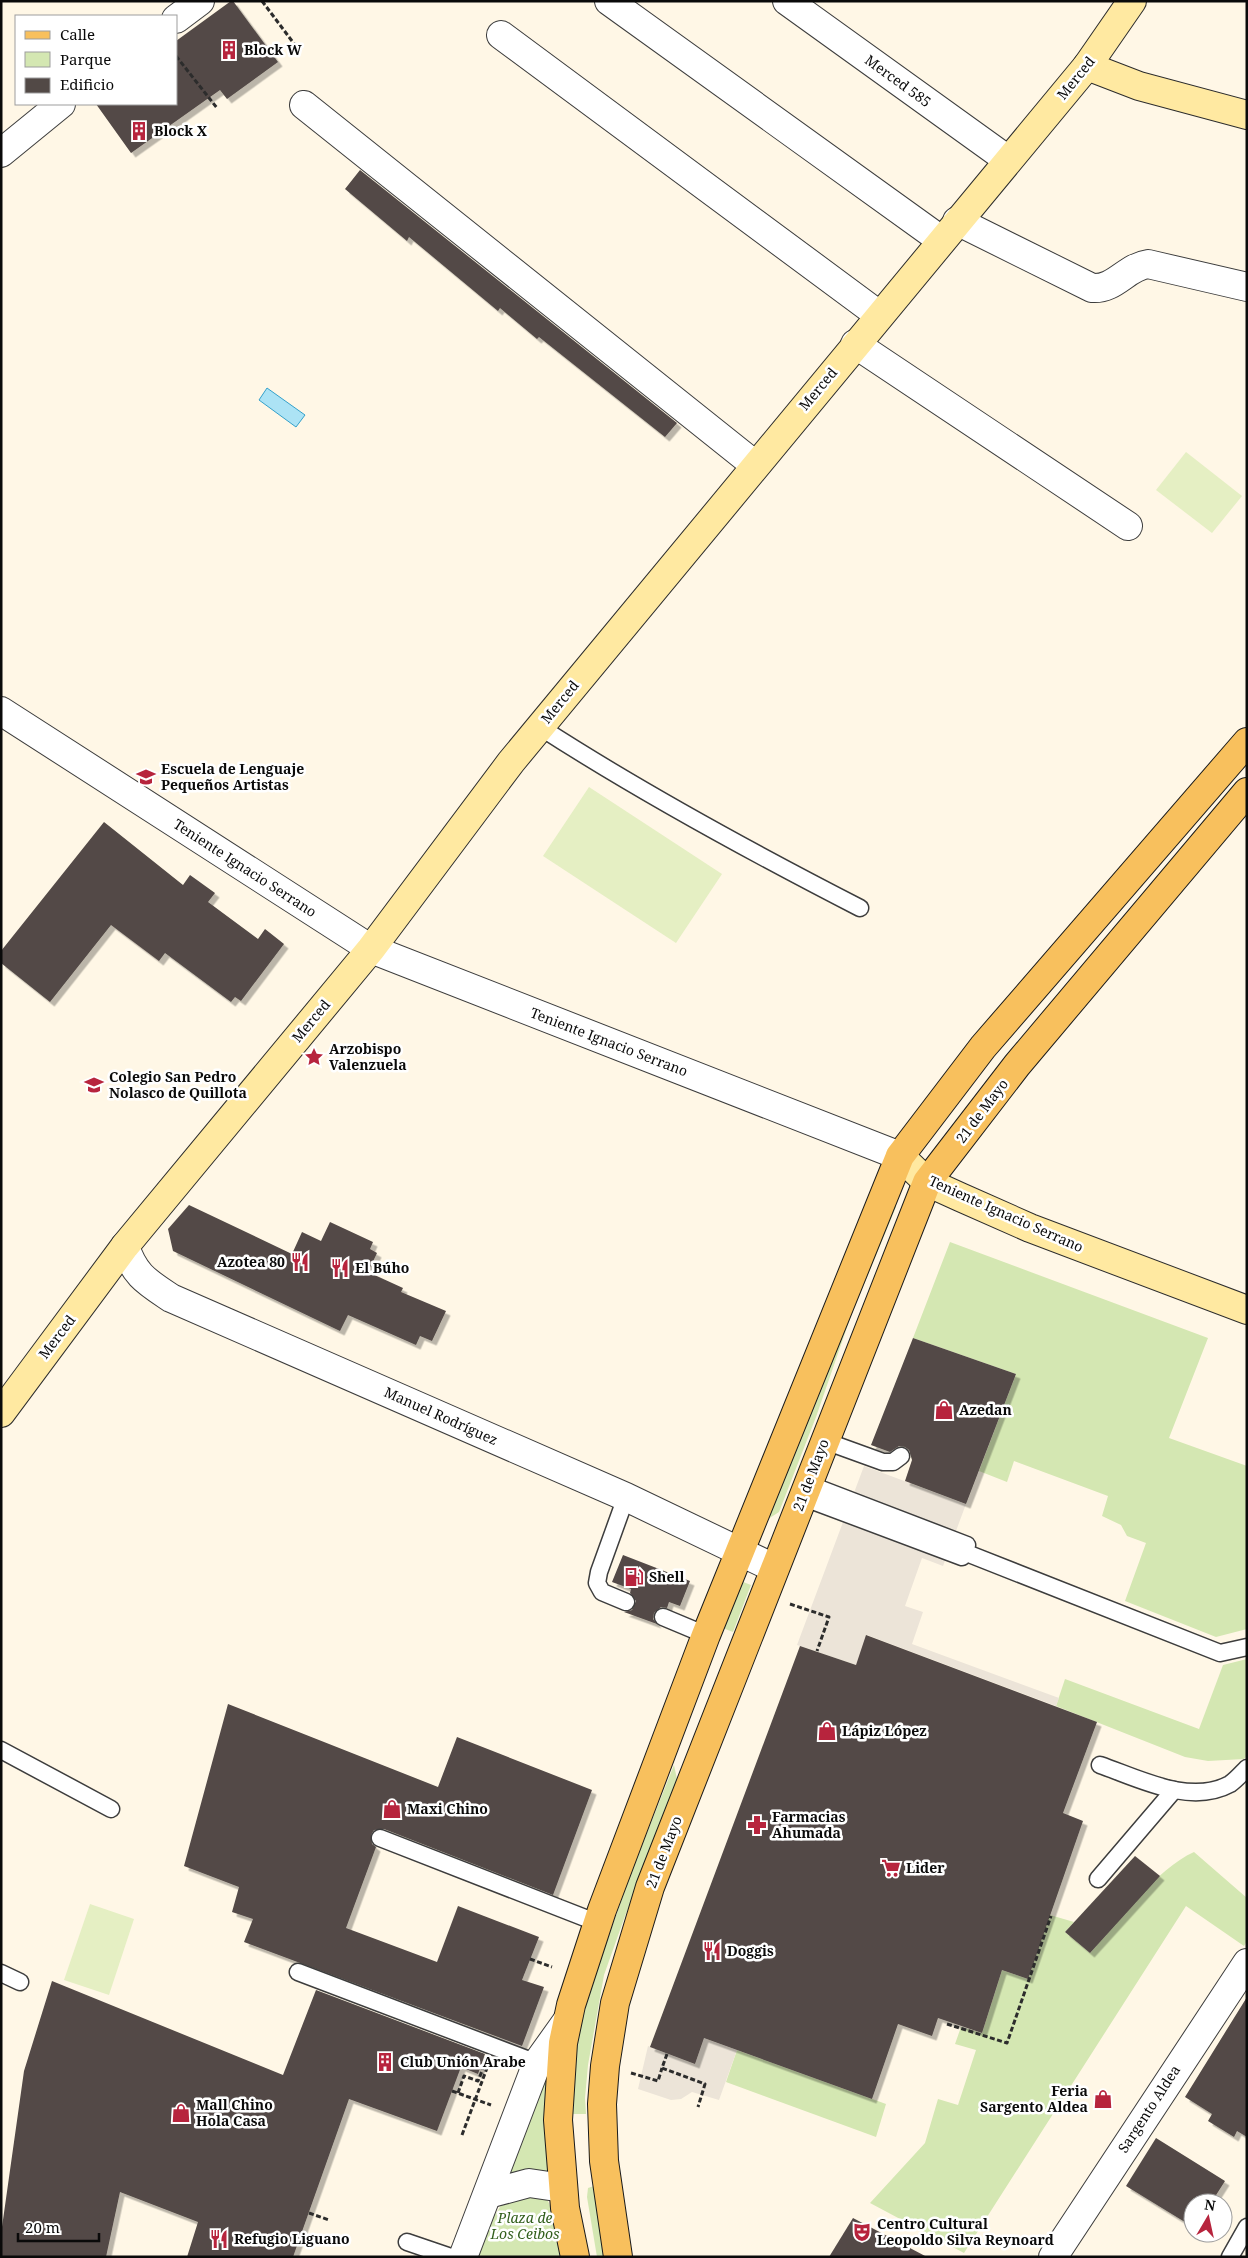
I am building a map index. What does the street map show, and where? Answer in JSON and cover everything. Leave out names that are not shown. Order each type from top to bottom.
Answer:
[{"type":"main road","name":"Merced","points":[[1,1413],[125,1246],[371,949],[511,762],[1087,66],[1132,1]]},
{"type":"main road","points":[[1087,66],[1148,89],[1247,115]]},
{"type":"main road","points":[[575,2257],[562,2188],[558,2120],[559,2082],[567,2021],[598,1923],[706,1635],[900,1156],[983,1047],[1247,742]]},
{"type":"main road","name":"21 de Mayo","points":[[618,2257],[604,2161],[602,2104],[605,2066],[615,2003],[650,1887],[927,1182],[1017,1065],[1247,792]]},
{"type":"main road","name":"Teniente Ignacio Serrano","points":[[900,1156],[927,1182],[1030,1228],[1247,1310]]},
{"type":"street","points":[[178,18],[200,1]]},
{"type":"street","points":[[609,1],[949,231],[1092,288],[1105,288],[1137,266],[1148,264],[1247,287]]},
{"type":"street","name":"Merced 585","points":[[787,1],[1008,160]]},
{"type":"street","points":[[501,35],[879,315]]},
{"type":"street","points":[[1,153],[60,105]]},
{"type":"street","points":[[304,105],[755,465]]},
{"type":"street","points":[[855,344],[1128,526]]},
{"type":"street","name":"Teniente Ignacio Serrano","points":[[1,711],[371,949],[900,1156]]},
{"type":"street","name":"Manuel Rodríguez","points":[[125,1246],[130,1262],[141,1278],[171,1298],[626,1497],[740,1549],[774,1568]]},
{"type":"street","name":"Sargento Aldea","points":[[1053,2257],[1247,1963]]},
{"type":"street","points":[[463,2257],[537,2063],[567,2021]]},
{"type":"street","points":[[488,2194],[529,2183],[562,2188]]},
{"type":"lane","points":[[540,727],[586,756],[761,857],[860,908]]},
{"type":"lane","points":[[825,1441],[883,1462],[893,1462],[901,1456]]},
{"type":"lane","points":[[805,1490],[1220,1653],[1247,1647]]},
{"type":"lane","points":[[626,1497],[598,1572],[597,1583],[602,1592],[626,1602]]},
{"type":"lane","points":[[663,1617],[706,1635]]},
{"type":"lane","points":[[1,1750],[111,1809]]},
{"type":"lane","points":[[1100,1765],[1174,1790],[1203,1792],[1230,1784],[1247,1768]]},
{"type":"lane","points":[[1098,1878],[1174,1790]]},
{"type":"lane","points":[[380,1838],[598,1923]]},
{"type":"lane","points":[[298,1972],[490,2053],[537,2063]]},
{"type":"lane","points":[[1,1973],[20,1982]]},
{"type":"lane","points":[[1230,2257],[1247,2227]]},
{"type":"lane","points":[[407,2242],[451,2257]]},
{"type":"path","points":[[262,1],[298,49]]},
{"type":"path","points":[[178,59],[217,108]]},
{"type":"path","points":[[764,1595],[829,1617],[817,1652]]},
{"type":"path","points":[[947,2024],[1007,2043],[1051,1916]]},
{"type":"path","points":[[530,1959],[552,1967]]},
{"type":"path","points":[[458,2093],[464,2076],[478,2081],[490,2053]]},
{"type":"path","points":[[462,2135],[490,2053]]},
{"type":"path","points":[[605,2066],[658,2081],[667,2054]]},
{"type":"path","points":[[662,2068],[705,2084],[698,2107]]},
{"type":"path","points":[[452,2091],[498,2108]]},
{"type":"path","points":[[309,2213],[329,2220]]},
{"type":"green space","points":[[1186,452],[1242,496],[1212,533],[1156,490]]},
{"type":"green space","points":[[589,787],[722,874],[676,943],[543,856]]},
{"type":"green space","points":[[895,1201],[896,1207],[851,1316],[816,1417],[779,1512],[762,1523]]},
{"type":"green space","points":[[950,1242],[1208,1338],[1169,1438],[1247,1466],[1247,1629],[1216,1637],[1125,1601],[1146,1543],[1127,1536],[1121,1525],[1102,1516],[1108,1496],[1014,1461],[1007,1482],[979,1471],[1016,1374],[913,1338]]},
{"type":"green space","points":[[738,1580],[751,1585],[733,1632],[720,1627]]},
{"type":"green space","points":[[1247,1659],[1247,1756],[1244,1759],[1208,1761],[1185,1757],[1056,1706],[1065,1679],[1199,1729],[1223,1665]]},
{"type":"green space","points":[[674,1765],[678,1784],[625,1916],[604,1975],[588,2065],[585,2098],[586,2114],[573,2114],[575,2061],[580,2029],[591,1987],[631,1873]]},
{"type":"green space","points":[[1194,1852],[1247,1898],[1247,1941],[1244,1946],[1186,1906],[964,2253],[870,2203],[925,2143],[938,2099],[958,2105],[976,2050],[955,2044],[961,2027],[982,2033],[1002,1970],[1028,1979],[1050,1915],[1074,1922],[1065,1932],[1090,1953],[1152,1883],[1166,1870]]},
{"type":"green space","points":[[90,1904],[134,1919],[109,1995],[64,1980]]},
{"type":"green space","points":[[737,2050],[886,2104],[876,2137],[726,2082]]},
{"type":"green space","points":[[550,2062],[551,2172],[504,2175]]},
{"type":"green space","points":[[594,2186],[610,2257],[597,2257],[587,2197],[588,2188]]},
{"type":"green space","name":"Plaza de Los Ceibos","points":[[534,2193],[548,2201],[555,2218],[560,2257],[478,2257],[489,2224],[502,2204]]},
{"type":"shaded area","points":[[864,1466],[966,1504],[943,1566],[922,1558],[905,1606],[923,1612],[912,1644],[1059,1698],[1056,1706],[867,1635],[856,1665],[797,1645]]},
{"type":"shaded area","points":[[704,2038],[737,2050],[719,2100],[692,2092],[681,2099],[671,2100],[638,2089],[648,2046],[695,2064]]},
{"type":"water","points":[[267,388],[305,415],[296,427],[259,400]]},
{"type":"building","points":[[233,1],[278,62],[227,99],[220,90],[131,153],[97,105],[178,105],[178,40]]},
{"type":"building","points":[[360,170],[677,423],[665,437],[539,337],[537,339],[500,308],[498,311],[409,237],[407,241],[345,189]]},
{"type":"building","points":[[104,822],[183,885],[190,875],[215,893],[208,902],[258,939],[265,929],[284,944],[241,1001],[235,997],[231,1002],[165,953],[159,961],[111,925],[50,1002],[1,963],[1,951]]},
{"type":"building","points":[[189,1205],[292,1254],[302,1232],[321,1241],[330,1222],[373,1242],[370,1249],[377,1253],[368,1272],[403,1288],[401,1292],[446,1311],[432,1341],[420,1336],[416,1345],[348,1315],[340,1331],[173,1251],[168,1229]]},
{"type":"building","name":"Azedan","points":[[913,1338],[1016,1374],[966,1504],[905,1481],[912,1460],[909,1450],[905,1447],[899,1446],[890,1452],[871,1445]]},
{"type":"building","points":[[623,1555],[690,1581],[680,1606],[669,1602],[667,1608],[661,1607],[654,1613],[653,1619],[657,1624],[624,1612],[632,1610],[636,1601],[630,1593],[631,1589],[612,1582]]},
{"type":"building","name":"Lider","points":[[866,1635],[1097,1722],[1063,1813],[1083,1821],[1028,1979],[1002,1970],[982,2033],[938,2018],[932,2036],[898,2024],[872,2099],[704,2038],[695,2064],[650,2047],[800,1646],[856,1665]]},
{"type":"building","name":"Maxi Chino","points":[[228,1704],[438,1787],[457,1737],[592,1790],[553,1895],[384,1829],[374,1830],[371,1835],[372,1844],[376,1847],[346,1928],[437,1962],[458,1906],[539,1937],[522,1980],[544,1987],[522,2046],[244,1942],[253,1919],[232,1912],[239,1887],[184,1866]]},
{"type":"building","points":[[1135,1856],[1160,1876],[1090,1953],[1065,1932]]},
{"type":"building","name":"Mall Chino Hola Casa","points":[[52,1981],[283,2075],[316,1990],[485,2054],[478,2074],[461,2067],[437,2131],[349,2099],[293,2257],[187,2257],[198,2222],[120,2192],[106,2257],[1,2257],[1,2234],[24,2071]]},
{"type":"building","points":[[1247,1997],[1247,2137],[1237,2131],[1234,2137],[1208,2121],[1212,2114],[1185,2097]]},
{"type":"building","points":[[1156,2138],[1225,2181],[1217,2193],[1183,2193],[1183,2221],[1126,2186]]},
{"type":"building","name":"Centro Cultural Leopoldo Silva Reynoard","points":[[853,2218],[927,2257],[829,2257]]},
{"type":"place","name":"Block W","points":[[229,50]]},
{"type":"place","name":"Block X","points":[[139,131]]},
{"type":"place","name":"Escuela de Lenguaje Pequeños Artistas","points":[[146,777]]},
{"type":"place","name":"Arzobispo Valenzuela","points":[[314,1057]]},
{"type":"place","name":"Colegio San Pedro Nolasco de Quillota","points":[[94,1085]]},
{"type":"place","name":"Azotea 80","points":[[300,1262]]},
{"type":"place","name":"El Búho","points":[[340,1268]]},
{"type":"place","name":"Azedan","points":[[944,1410]]},
{"type":"place","name":"Shell","points":[[634,1577]]},
{"type":"place","name":"Lápiz López","points":[[827,1731]]},
{"type":"place","name":"Maxi Chino","points":[[392,1809]]},
{"type":"place","name":"Farmacias Ahumada","points":[[757,1825]]},
{"type":"place","name":"Lider","points":[[891,1868]]},
{"type":"place","name":"Doggis","points":[[712,1951]]},
{"type":"place","name":"Club Unión Arabe","points":[[385,2062]]},
{"type":"place","name":"Feria Sargento Aldea","points":[[1103,2099]]},
{"type":"place","name":"Mall Chino Hola Casa","points":[[181,2113]]},
{"type":"place","name":"Centro Cultural Leopoldo Silva Reynoard","points":[[862,2232]]},
{"type":"place","name":"Refugio Liguano","points":[[219,2239]]}]
